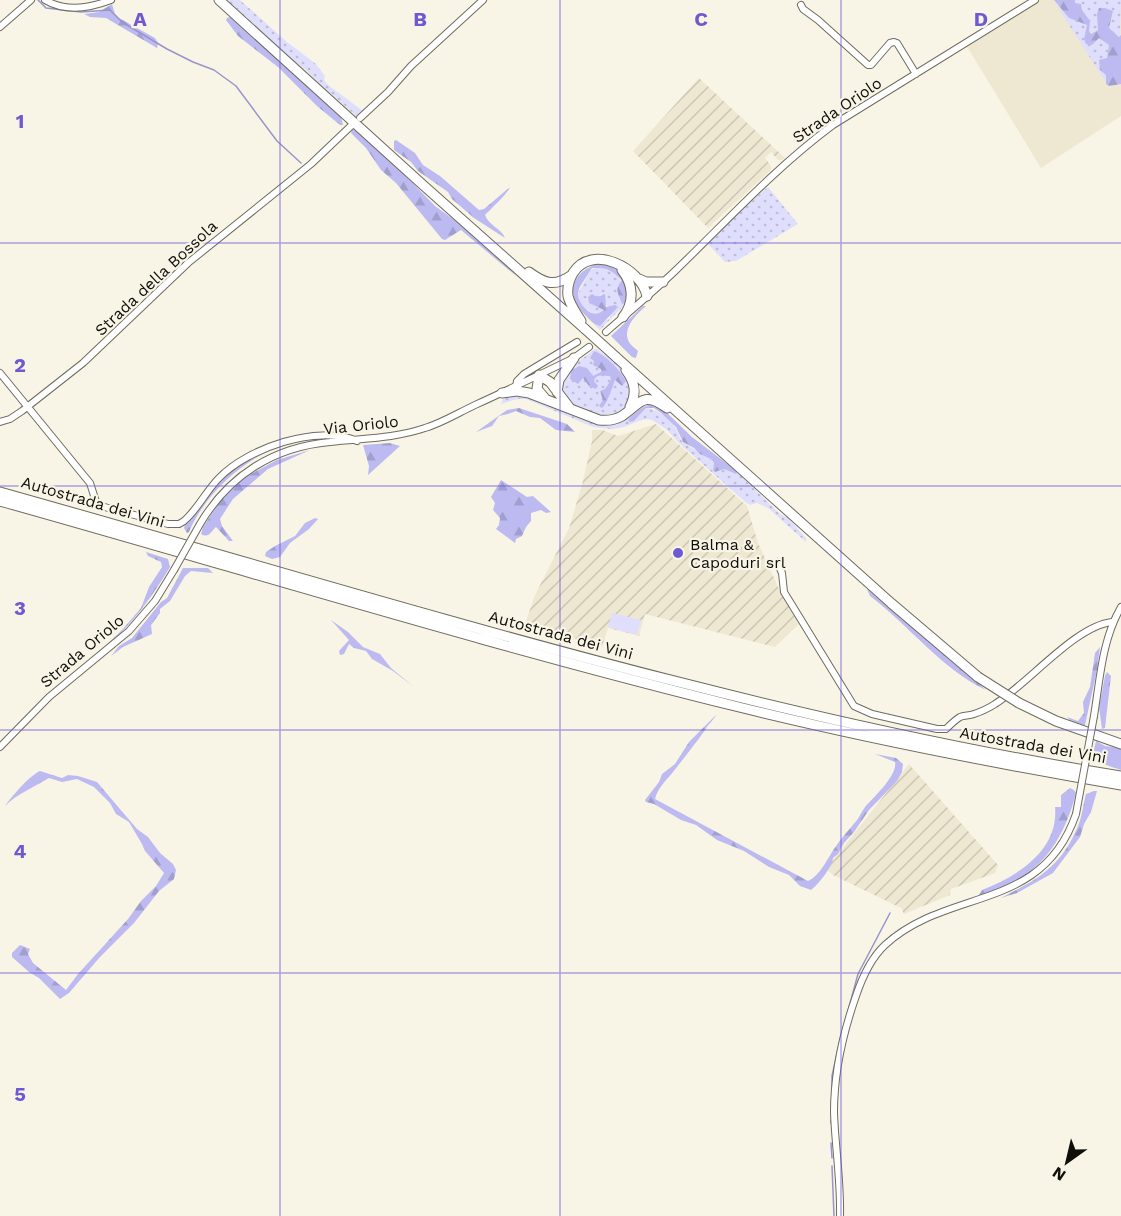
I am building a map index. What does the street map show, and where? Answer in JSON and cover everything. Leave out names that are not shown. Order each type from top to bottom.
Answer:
[{"type":"highway","points":[[219,0],[423,185],[577,319],[616,357],[978,678],[1019,703],[1056,721],[1121,744]]},
{"type":"highway","points":[[519,270],[526,270],[545,283],[552,284],[565,280],[589,260],[605,259],[619,265],[647,296]]},
{"type":"highway","points":[[572,275],[568,296],[577,319]]},
{"type":"highway","points":[[634,282],[663,282]]},
{"type":"highway","points":[[624,317],[630,305],[634,282]]},
{"type":"highway","points":[[616,357],[634,383],[634,394],[629,409]]},
{"type":"highway","points":[[557,392],[559,380],[574,358]]},
{"type":"highway","points":[[547,400],[537,389],[539,375],[548,380],[564,402],[576,412]]},
{"type":"highway","points":[[502,393],[524,392],[595,419],[610,420],[620,417],[641,401],[652,400],[670,410],[677,411]]},
{"type":"highway","name":"Autostrada dei Vini","points":[[0,492],[508,636],[719,693],[933,741],[1121,776]]},
{"type":"highway","name":"Autostrada dei Vini","points":[[0,501],[496,642],[740,707],[994,763],[1121,784]]},
{"type":"street","points":[[0,27],[31,0]]},
{"type":"street","points":[[45,0],[70,8],[99,5],[111,0]]},
{"type":"street","points":[[360,118],[411,66],[483,0]]},
{"type":"street","name":"Strada Oriolo","points":[[663,282],[811,141],[833,125],[1035,0]]},
{"type":"street","points":[[801,5],[868,65],[872,65],[894,42],[897,43],[916,74]]},
{"type":"street","name":"Strada della Bossola","points":[[0,422],[10,419],[27,407],[105,344],[188,263],[311,164],[353,124]]},
{"type":"street","points":[[606,332],[663,282]]},
{"type":"street","points":[[516,386],[517,381],[524,374],[577,342]]},
{"type":"street","name":"Via Oriolo","points":[[174,570],[210,507],[226,488],[262,461],[310,444],[395,436],[428,427],[574,358],[589,347]]},
{"type":"street","points":[[0,373],[90,483],[97,505],[168,524],[179,524],[184,521],[219,478],[239,462],[263,449],[286,442],[332,435],[347,436],[357,441]]},
{"type":"street","points":[[777,561],[782,573],[784,592],[854,706],[872,714],[937,729],[946,729],[962,716],[973,714],[994,704],[1029,678],[1049,658],[1096,626],[1112,622]]},
{"type":"street","name":"Strada Oriolo","points":[[0,747],[49,697],[129,631],[155,601],[174,570]]},
{"type":"street","points":[[840,1216],[834,1113],[836,1080],[846,1030],[856,995],[867,971],[884,947],[914,926],[1023,882],[1058,851],[1071,829],[1076,814],[1105,648],[1112,622],[1121,607]]},
{"type":"shaded area","points":[[227,0],[240,0],[287,42],[316,64],[325,76],[324,80],[328,85],[363,111],[357,117]]},
{"type":"shaded area","points":[[1041,0],[1121,0],[1121,116],[1041,168],[966,45]]},
{"type":"shaded area","points":[[1075,0],[1121,0],[1120,36],[1109,28],[1113,13],[1111,10],[1098,10],[1098,30],[1089,33],[1089,25],[1081,4],[1075,3]]},
{"type":"shaded area","points":[[1055,3],[1070,18],[1087,25],[1086,32],[1093,45],[1099,38],[1109,45],[1107,58],[1098,62],[1106,75],[1105,81]]},
{"type":"shaded area","points":[[699,78],[785,158],[778,160],[771,152],[765,158],[771,170],[708,228],[633,151]]},
{"type":"shaded area","points":[[768,187],[798,224],[736,261],[725,262],[708,244],[738,213]]},
{"type":"shaded area","points":[[600,267],[611,270],[622,280],[617,292],[622,304],[626,303],[600,330],[591,321],[598,325],[610,318],[601,294],[597,298],[589,296],[588,298],[589,303],[605,310],[594,315],[580,303],[577,297],[592,269]]},
{"type":"shaded area","points":[[596,348],[619,367],[630,383],[631,391],[628,402],[621,410],[611,414],[588,412],[577,407],[568,400],[563,392],[562,384],[567,373]]},
{"type":"shaded area","points":[[511,395],[538,401],[581,419],[607,425],[622,422],[645,405],[628,420],[634,421],[646,408],[663,415],[674,426],[683,442],[714,463],[715,472],[724,469],[736,474],[737,472],[780,514],[788,518],[806,538],[806,542],[768,508],[757,503],[750,505],[744,501],[666,429],[652,420],[638,421],[612,429],[593,427],[526,399],[501,404],[503,399]]},
{"type":"shaded area","points":[[656,424],[747,506],[758,543],[780,591],[800,623],[775,647],[645,614],[639,636],[608,628],[602,647],[525,624],[535,595],[569,528],[582,485],[592,441],[592,430],[602,430],[618,436]]},
{"type":"shaded area","points":[[612,613],[641,620],[637,635],[608,627]]},
{"type":"shaded area","points":[[909,764],[998,865],[995,873],[951,889],[950,895],[904,914],[901,908],[833,875],[826,869]]},
{"type":"green space","points":[[1054,0],[1075,0],[1075,3],[1081,4],[1082,10],[1090,21],[1091,34],[1098,30],[1099,8],[1113,11],[1109,28],[1119,37],[1121,35],[1121,84],[1109,86],[1106,84],[1106,75],[1100,70],[1099,60],[1107,58],[1109,45],[1099,38],[1092,45],[1086,44],[1084,39],[1087,25],[1069,18]]},
{"type":"green space","points":[[112,4],[119,18],[155,38],[158,43],[157,48],[106,18],[90,17],[84,14],[99,12]]},
{"type":"green space","points":[[230,17],[335,111],[341,117],[343,125],[317,106],[278,67],[238,36],[226,20]]},
{"type":"green space","points":[[352,129],[391,161],[435,206],[460,224],[516,276],[461,230],[445,240],[442,239],[396,183],[381,170],[366,148],[351,133]]},
{"type":"green space","points":[[396,140],[415,153],[423,165],[440,176],[479,210],[484,209],[510,187],[485,215],[505,238],[474,218],[452,199],[448,192],[418,171],[411,162],[394,150]]},
{"type":"green space","points":[[601,263],[621,272],[626,281],[627,294],[626,303],[622,304],[617,289],[622,280],[608,270],[592,268],[579,289],[579,299],[582,304],[592,313],[600,313],[604,310],[589,303],[588,297],[592,294],[597,297],[605,294],[606,307],[615,305],[618,307],[600,326],[592,322],[578,307],[573,291],[574,283],[584,271]]},
{"type":"green space","points":[[643,306],[646,306],[627,330],[629,342],[638,351],[636,358],[632,357],[611,336]]},
{"type":"green space","points":[[594,351],[612,363],[626,381],[622,386],[615,380],[602,408],[599,406],[603,400],[600,391],[605,389],[611,380],[610,376],[596,377],[594,381],[598,386],[596,389],[589,386],[583,378],[578,384],[570,379],[571,371],[579,366],[587,368],[593,376],[601,372],[601,369],[593,365],[594,361],[590,358]]},
{"type":"green space","points":[[652,404],[663,409],[692,437],[734,469],[736,474],[724,469],[715,472],[711,459],[683,442],[676,427],[654,408],[646,408],[634,421],[628,420],[645,406]]},
{"type":"green space","points":[[519,408],[567,424],[575,432],[556,430],[540,418],[530,417],[516,411],[499,416],[492,426],[476,432],[507,410]]},
{"type":"green space","points":[[390,443],[400,446],[368,475],[369,466],[363,445]]},
{"type":"green space","points":[[277,447],[238,470],[214,492],[187,533],[184,528],[185,524],[220,481],[248,459]]},
{"type":"green space","points":[[310,450],[268,469],[233,499],[220,519],[222,526],[233,541],[229,541],[216,527],[208,535],[201,534],[222,498],[245,477],[277,460]]},
{"type":"green space","points":[[501,480],[527,497],[533,496],[551,512],[546,513],[541,510],[531,513],[531,521],[515,543],[496,529],[500,518],[493,510],[495,503],[491,497]]},
{"type":"green space","points":[[315,518],[318,519],[290,543],[280,557],[272,559],[265,556],[266,552],[295,536],[305,523]]},
{"type":"green space","points":[[146,552],[168,559],[170,567],[139,613],[99,652],[141,608],[149,587],[162,567],[161,562],[148,556]]},
{"type":"green space","points":[[183,568],[208,568],[213,573],[191,571],[185,576],[170,601],[160,609],[160,613],[151,625],[152,634],[123,647],[111,656],[119,646],[132,638],[161,602],[167,598]]},
{"type":"green space","points":[[867,589],[986,690],[954,670],[870,596]]},
{"type":"green space","points":[[331,620],[363,647],[380,654],[391,668],[414,687],[372,659],[366,651],[349,644],[344,654],[340,655],[339,651],[349,640]]},
{"type":"green space","points":[[1100,647],[1097,670],[1085,725],[1083,725],[1067,717],[1078,721],[1084,713],[1083,702],[1090,687],[1095,653]]},
{"type":"green space","points":[[1107,672],[1111,676],[1105,728],[1102,729],[1099,707]]},
{"type":"green space","points":[[716,715],[660,788],[655,799],[808,881],[819,871],[865,807],[893,773],[895,762],[875,754],[896,758],[903,764],[897,781],[869,810],[833,858],[825,875],[811,890],[800,886],[789,875],[769,867],[744,851],[717,840],[696,825],[646,802],[645,800],[659,782],[662,774],[675,764],[689,742]]},
{"type":"green space","points":[[1096,741],[1105,746],[1121,748],[1121,770],[1094,761],[1092,758]]},
{"type":"green space","points":[[40,771],[62,778],[68,775],[78,776],[97,782],[176,870],[174,879],[159,891],[134,923],[69,993],[60,999],[39,978],[12,957],[12,953],[20,945],[30,949],[28,954],[33,963],[66,990],[156,886],[164,873],[145,851],[129,822],[116,814],[110,803],[94,787],[77,779],[62,782],[49,778],[20,794],[5,806],[26,781]]},
{"type":"green space","points":[[1070,788],[1076,793],[1068,819],[1048,854],[1029,873],[983,896],[979,895],[982,890],[1022,869],[1043,848],[1050,836],[1055,807],[1061,807],[1061,795]]},
{"type":"green space","points":[[1097,791],[1091,812],[1080,837],[1053,873],[1017,893],[1001,898],[1037,878],[1056,862],[1078,826],[1086,794]]},
{"type":"waterway","points":[[38,0],[46,8],[81,12],[110,10],[122,22],[167,49],[214,70],[236,86],[277,141],[301,163]]},
{"type":"waterway","points":[[846,1018],[858,974],[890,913]]},
{"type":"waterway","points":[[832,1092],[832,1076],[841,1035]]},
{"type":"waterway","points":[[831,1143],[832,1158]]},
{"type":"waterway","points":[[832,1166],[834,1216]]},
{"type":"place","name":"Balma & Capoduri srl","points":[[678,553]]}]
